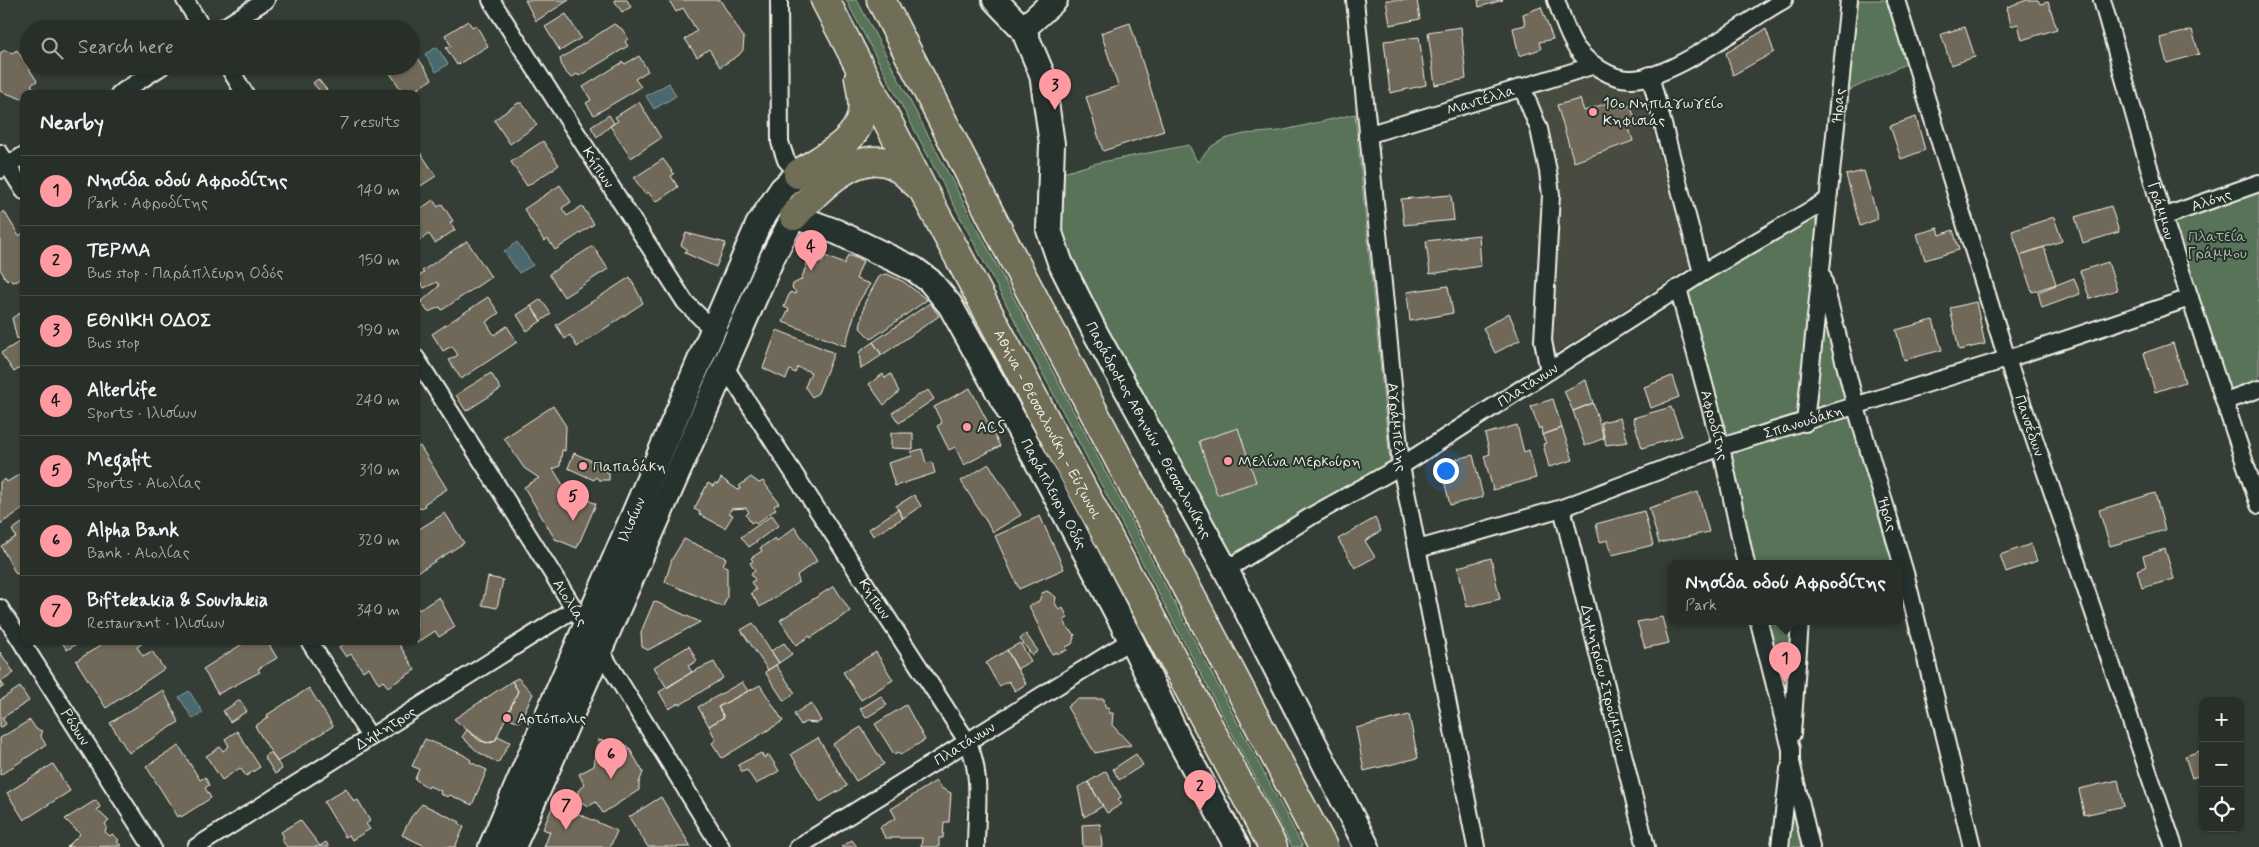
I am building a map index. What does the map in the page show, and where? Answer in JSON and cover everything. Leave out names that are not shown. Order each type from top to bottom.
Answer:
[{"type":"highway","name":"Αθήνα - Θεσσαλονίκη - Εύζωνοι","points":[[825,0],[922,188],[1273,847]]},
{"type":"highway","points":[[880,0],[1008,249],[1323,847]]},
{"type":"highway","points":[[798,174],[840,146],[858,126],[863,103],[855,57]]},
{"type":"highway","points":[[794,216],[824,186],[855,166],[868,162],[882,162],[895,166],[922,188]]},
{"type":"main road","name":"Παράδρομος Αθηνών - Θεσσαλονίκης","points":[[995,0],[1024,29],[1042,74],[1051,127],[1052,162],[1048,217],[1052,243],[1096,334],[1226,570],[1367,847]]},
{"type":"main road","points":[[1024,29],[1055,0]]},
{"type":"main road","name":"Ιλισίων","points":[[491,847],[580,619],[758,225],[782,189],[798,174]]},
{"type":"main road","name":"Ιλισίων","points":[[513,847],[783,234],[794,216]]},
{"type":"main road","name":"Παράπλευρη Οδός","points":[[794,216],[819,224],[914,269],[930,281],[950,305],[1050,485],[1131,640],[1179,740],[1237,847]]},
{"type":"street","points":[[185,0],[197,20]]},
{"type":"street","points":[[235,20],[266,0]]},
{"type":"street","name":"Κήπων","points":[[491,0],[685,302],[712,329]]},
{"type":"street","points":[[779,0],[780,142],[786,160],[798,174]]},
{"type":"street","name":"Αγράμπελης","points":[[1355,0],[1401,466],[1476,847]]},
{"type":"street","points":[[1556,0],[1574,43],[1592,62],[1622,78],[1643,78],[1680,63],[1784,0]]},
{"type":"street","name":"Ήρας","points":[[1805,423],[1849,0]]},
{"type":"street","name":"Πανσέδων","points":[[1896,0],[2007,359],[2174,847]]},
{"type":"street","name":"Γράμμου","points":[[2102,0],[2163,217],[2259,505]]},
{"type":"street","name":"Μαντέλλα","points":[[1367,135],[1522,88],[1592,62]]},
{"type":"street","points":[[126,90],[148,75]]},
{"type":"street","points":[[233,75],[243,90]]},
{"type":"street","points":[[1650,76],[1702,273]]},
{"type":"street","points":[[1522,88],[1539,129],[1551,195],[1543,341],[1549,371]]},
{"type":"street","points":[[20,156],[2,163],[20,186]]},
{"type":"street","name":"Αλόης","points":[[2163,217],[2259,184]]},
{"type":"street","name":"Πλατάνων","points":[[1226,570],[1313,514],[1401,466],[1702,273],[1828,200]]},
{"type":"street","name":"Ήρας","points":[[1821,271],[1898,560]]},
{"type":"street","name":"Αφροδίτης","points":[[1678,288],[1721,447],[1745,560]]},
{"type":"street","name":"Σπανουδάκη","points":[[1418,549],[1562,508],[1721,447],[1856,407],[2190,298]]},
{"type":"street","name":"Αιολίας","points":[[420,364],[721,847]]},
{"type":"street","name":"Κήπων","points":[[725,367],[974,754],[978,772],[976,847]]},
{"type":"street","points":[[2225,401],[2259,389]]},
{"type":"street","name":"Δημητρίου Στρούμπου","points":[[1562,508],[1646,847]]},
{"type":"street","name":"Ήρας","points":[[1903,578],[1972,847]]},
{"type":"street","name":"Ρόδων","points":[[0,608],[20,639]]},
{"type":"street","name":"Δήμητρος","points":[[196,847],[370,737],[580,619]]},
{"type":"street","points":[[1760,625],[1791,749],[1791,762],[1811,847]]},
{"type":"street","points":[[1780,847],[1791,749],[1800,625]]},
{"type":"street","name":"Πλατάνων","points":[[798,847],[1131,640]]},
{"type":"street","name":"Ρόδων","points":[[24,645],[152,847]]},
{"type":"street","points":[[312,645],[370,737]]},
{"type":"shaded area","points":[[1600,75],[1641,91],[1691,266],[1553,355],[1548,338],[1560,190],[1547,131],[1531,93]]},
{"type":"green space","points":[[846,0],[857,0],[1303,847],[1292,847]]},
{"type":"green space","points":[[1849,0],[1896,0],[1914,60],[1839,95]]},
{"type":"green space","points":[[1355,114],[1390,462],[1310,507],[1232,557],[1074,268],[1061,234],[1063,173],[1097,163],[1189,145],[1197,162],[1212,146],[1224,139],[1244,134],[1280,131]]},
{"type":"green space","name":"Πλατεία Γράμμου","points":[[2259,187],[2259,388],[2225,401],[2163,217]]},
{"type":"green space","points":[[1813,211],[1902,560],[1744,560],[1678,288]]},
{"type":"green space","points":[[1760,625],[1800,625],[1791,749]]},
{"type":"green space","points":[[1791,762],[1811,847],[1781,847]]},
{"type":"water","points":[[437,47],[448,64],[436,72],[425,54]]},
{"type":"water","points":[[669,83],[676,96],[654,109],[646,96]]},
{"type":"water","points":[[517,242],[533,265],[519,273],[504,251]]},
{"type":"water","points":[[189,691],[203,713],[193,719],[179,697]]},
{"type":"building","points":[[525,0],[569,0],[536,21]]},
{"type":"building","points":[[614,0],[627,0],[631,7],[622,12]]},
{"type":"building","points":[[669,0],[720,0],[744,38],[743,50],[739,55],[720,67],[709,49],[697,57],[685,39],[697,31],[683,8],[676,12]]},
{"type":"building","points":[[1386,0],[1417,0],[1420,19],[1390,25]]},
{"type":"building","points":[[1478,0],[1503,0],[1479,7]]},
{"type":"building","points":[[2027,0],[2038,0],[2040,4],[2048,2],[2057,29],[2022,40],[2018,24],[2011,26],[2007,7]]},
{"type":"building","points":[[1541,7],[1553,39],[1539,42],[1541,49],[1519,56],[1513,28],[1525,25],[1523,14]]},
{"type":"building","points":[[566,14],[581,38],[560,51],[545,27]]},
{"type":"building","points":[[468,21],[472,27],[476,25],[488,46],[457,65],[446,48],[451,46],[445,35]]},
{"type":"building","points":[[1130,23],[1164,131],[1103,151],[1086,97],[1118,86],[1101,33]]},
{"type":"building","points":[[614,24],[622,29],[628,38],[625,42],[628,46],[579,76],[577,74],[571,78],[563,69],[560,59]]},
{"type":"building","points":[[1461,27],[1466,79],[1435,85],[1428,32]]},
{"type":"building","points":[[1965,27],[1975,57],[1951,65],[1941,34]]},
{"type":"building","points":[[1766,29],[1774,52],[1733,75],[1726,53]]},
{"type":"building","points":[[2192,30],[2199,54],[2167,63],[2160,38]]},
{"type":"building","points":[[1419,37],[1426,85],[1390,93],[1384,41]]},
{"type":"building","points":[[5,50],[12,53],[17,50],[20,55],[20,75],[33,75],[37,81],[31,85],[36,90],[20,90],[20,98],[0,91],[0,53]]},
{"type":"building","points":[[639,56],[648,71],[635,79],[641,87],[594,115],[586,103],[591,100],[583,87],[623,62],[625,64]]},
{"type":"building","points":[[420,61],[432,79],[416,90],[401,90],[391,75],[420,75]]},
{"type":"building","points":[[318,79],[327,90],[319,90],[313,83]]},
{"type":"building","points":[[1580,99],[1584,111],[1619,99],[1623,109],[1630,105],[1637,124],[1629,128],[1633,141],[1574,162],[1557,105]]},
{"type":"building","points":[[639,102],[661,138],[631,158],[610,126],[618,121],[615,117]]},
{"type":"building","points":[[518,103],[522,103],[537,125],[510,144],[494,120]]},
{"type":"building","points":[[609,115],[614,123],[597,137],[591,127]]},
{"type":"building","points":[[1916,117],[1925,150],[1901,159],[1890,126]]},
{"type":"building","points":[[543,141],[559,165],[527,186],[511,162]]},
{"type":"building","points":[[420,152],[436,176],[420,186]]},
{"type":"building","points":[[663,159],[674,174],[671,176],[678,187],[656,202],[648,192],[645,194],[634,178]]},
{"type":"building","points":[[1864,171],[1878,219],[1860,226],[1846,175]]},
{"type":"building","points":[[560,185],[571,202],[562,208],[567,216],[582,206],[594,224],[555,250],[548,239],[544,241],[524,209]]},
{"type":"building","points":[[1451,195],[1454,220],[1404,225],[1401,199]]},
{"type":"building","points":[[433,200],[438,207],[442,204],[453,221],[450,222],[455,230],[435,243],[429,234],[420,240],[420,209]]},
{"type":"building","points":[[2111,206],[2119,232],[2083,243],[2075,217]]},
{"type":"building","points":[[4,211],[20,235],[20,279],[18,281],[12,282],[10,279],[7,281],[0,269],[0,214]]},
{"type":"building","points":[[2054,217],[2062,241],[2020,255],[2012,231]]},
{"type":"building","points":[[1938,228],[1940,235],[1953,230],[1959,250],[1925,260],[1917,234]]},
{"type":"building","points":[[686,233],[726,243],[716,267],[685,253],[687,249],[681,245]]},
{"type":"building","points":[[1479,235],[1481,266],[1430,274],[1426,241]]},
{"type":"building","points":[[467,241],[491,277],[442,310],[440,307],[428,312],[421,302],[439,286],[437,282],[424,288],[420,282],[420,275],[424,273],[422,271]]},
{"type":"building","points":[[593,246],[608,269],[564,297],[549,274]]},
{"type":"building","points":[[2044,247],[2056,284],[2032,292],[2020,255]]},
{"type":"building","points":[[848,255],[863,261],[856,279],[870,284],[858,303],[845,346],[783,322],[789,309],[784,307],[790,292],[795,294],[796,292],[792,288],[793,284],[801,280],[809,258],[822,263],[825,256],[844,264]]},
{"type":"building","points":[[2108,262],[2117,290],[2090,299],[2080,271]]},
{"type":"building","points":[[887,274],[904,282],[927,300],[871,339],[860,328],[865,302],[880,275]]},
{"type":"building","points":[[630,277],[643,303],[577,347],[570,335],[565,339],[556,325]]},
{"type":"building","points":[[2074,278],[2080,294],[2042,308],[2038,292]]},
{"type":"building","points":[[1448,286],[1453,313],[1410,321],[1407,292]]},
{"type":"building","points":[[488,297],[499,313],[486,322],[494,335],[507,326],[517,342],[461,379],[449,360],[458,355],[452,346],[443,351],[432,334]]},
{"type":"building","points":[[541,299],[551,314],[541,321],[531,306]]},
{"type":"building","points":[[1976,302],[1985,344],[1959,350],[1950,308]]},
{"type":"building","points":[[930,303],[939,316],[882,355],[873,342]]},
{"type":"building","points":[[531,306],[541,321],[527,331],[517,315]]},
{"type":"building","points":[[20,313],[20,338],[17,339],[12,318]]},
{"type":"building","points":[[1509,313],[1520,340],[1495,353],[1483,328]]},
{"type":"building","points":[[1933,320],[1942,350],[1904,360],[1896,330]]},
{"type":"building","points":[[777,330],[834,353],[818,393],[812,397],[805,387],[811,372],[797,367],[795,373],[790,370],[786,379],[763,368]]},
{"type":"building","points":[[20,341],[20,368],[14,372],[1,353]]},
{"type":"building","points":[[873,342],[882,355],[861,369],[859,352]]},
{"type":"building","points":[[2173,343],[2185,382],[2155,392],[2144,353]]},
{"type":"building","points":[[491,373],[501,389],[466,411],[456,395]]},
{"type":"building","points":[[883,374],[885,378],[891,374],[899,392],[884,405],[869,384]]},
{"type":"building","points":[[1672,376],[1679,397],[1651,408],[1644,387]]},
{"type":"building","points":[[1586,380],[1593,403],[1573,411],[1564,391]]},
{"type":"building","points":[[970,388],[1000,446],[964,465],[955,447],[949,450],[937,426],[942,423],[934,407]]},
{"type":"building","points":[[928,390],[934,399],[899,423],[892,413]]},
{"type":"building","points":[[1553,399],[1562,428],[1542,435],[1541,427],[1539,429],[1531,406]]},
{"type":"building","points":[[1593,403],[1604,438],[1585,446],[1573,411]]},
{"type":"building","points":[[553,406],[566,426],[565,451],[562,450],[560,466],[553,469],[565,488],[596,504],[577,548],[555,539],[524,487],[539,478],[524,468],[504,438]]},
{"type":"building","points":[[1671,407],[1682,436],[1642,448],[1633,418]]},
{"type":"building","points":[[1620,418],[1628,442],[1606,445],[1601,422]]},
{"type":"building","points":[[1517,425],[1524,452],[1529,450],[1536,478],[1493,490],[1484,456],[1490,454],[1485,434]]},
{"type":"building","name":"Μελίνα Μερκούρη","points":[[1238,428],[1256,482],[1217,495],[1199,441]]},
{"type":"building","points":[[1562,428],[1573,460],[1549,467],[1543,444],[1546,443],[1542,435]]},
{"type":"building","points":[[891,433],[913,433],[913,449],[891,448]]},
{"type":"building","points":[[420,446],[447,489],[424,504],[425,506],[420,509]]},
{"type":"building","points":[[922,449],[926,463],[932,462],[935,473],[895,486],[888,463],[912,456],[911,452]]},
{"type":"building","name":"Παπαδάκη","points":[[574,453],[599,464],[597,470],[609,472],[609,480],[599,480],[596,477],[594,480],[568,468]]},
{"type":"building","points":[[1473,455],[1483,497],[1450,505],[1440,463]]},
{"type":"building","points":[[989,464],[1021,515],[993,532],[961,481]]},
{"type":"building","points":[[20,474],[20,511],[0,524],[0,482],[5,479],[7,482]]},
{"type":"building","points":[[751,477],[759,483],[763,481],[779,503],[774,506],[776,509],[756,524],[754,521],[751,523],[746,515],[749,512],[746,508],[731,509],[729,513],[733,515],[725,528],[699,514],[700,512],[694,509],[708,483],[713,486],[715,483],[718,484],[721,478],[738,490],[741,488],[739,486]]},
{"type":"building","points":[[1698,492],[1709,532],[1659,543],[1649,508]]},
{"type":"building","points":[[2155,493],[2165,530],[2110,546],[2099,510]]},
{"type":"building","points":[[914,495],[921,506],[903,518],[896,506]]},
{"type":"building","points":[[898,509],[903,518],[873,536],[869,529]]},
{"type":"building","points":[[1644,511],[1653,545],[1612,555],[1608,540],[1600,542],[1596,524]]},
{"type":"building","points":[[445,513],[464,543],[420,571],[420,529]]},
{"type":"building","points":[[772,515],[779,525],[749,547],[741,537]]},
{"type":"building","points":[[1040,516],[1064,569],[1019,589],[995,536]]},
{"type":"building","points":[[1375,518],[1381,531],[1365,541],[1375,557],[1355,568],[1338,539]]},
{"type":"building","points":[[20,524],[20,576],[18,573],[16,574],[1,546],[16,537],[12,530]]},
{"type":"building","points":[[795,527],[817,561],[797,575],[799,582],[760,607],[751,593],[756,590],[751,582],[755,580],[751,574],[755,571],[750,563],[753,561],[751,558],[762,551],[760,548],[775,538],[777,541]]},
{"type":"building","points":[[684,539],[726,558],[723,565],[727,567],[727,597],[723,607],[665,582],[672,559]]},
{"type":"building","points":[[2031,544],[2037,561],[2006,572],[2000,555]]},
{"type":"building","points":[[2165,549],[2174,579],[2142,588],[2137,570],[2146,567],[2143,556]]},
{"type":"building","points":[[1491,558],[1500,599],[1467,607],[1458,567]]},
{"type":"building","points":[[488,577],[503,580],[497,608],[482,605]]},
{"type":"building","points":[[834,586],[850,611],[811,638],[810,636],[796,645],[780,620]]},
{"type":"building","points":[[1047,591],[1056,597],[1055,603],[1059,610],[1063,608],[1068,618],[1064,620],[1068,629],[1075,634],[1072,644],[1066,647],[1067,650],[1058,654],[1057,652],[1052,654],[1029,606],[1039,601],[1042,593]]},
{"type":"building","points":[[439,597],[455,627],[439,637],[435,631],[420,641],[420,609]]},
{"type":"building","points":[[654,601],[700,622],[648,650],[642,647],[641,632]]},
{"type":"building","points":[[1662,617],[1669,643],[1645,648],[1637,622]]},
{"type":"building","points":[[753,623],[779,663],[768,670],[741,630]]},
{"type":"building","points":[[1026,634],[1038,651],[1032,655],[1020,639]]},
{"type":"building","points":[[784,643],[792,654],[779,663],[771,651]]},
{"type":"building","points":[[1020,643],[1031,661],[1017,669],[1007,650]]},
{"type":"building","points":[[64,645],[75,645],[67,650]]},
{"type":"building","points":[[101,645],[140,645],[137,647],[143,656],[152,651],[164,669],[106,708],[76,661]]},
{"type":"building","points":[[241,645],[269,645],[277,658],[258,669],[260,672],[218,694],[203,669]]},
{"type":"building","points":[[342,645],[399,645],[415,670],[388,687],[383,681],[379,684],[369,667],[363,671],[351,654],[346,657],[339,647]]},
{"type":"building","points":[[689,646],[697,661],[688,666],[692,672],[667,688],[654,667]]},
{"type":"building","points":[[1007,650],[1026,684],[1015,691],[1009,681],[999,686],[986,663]]},
{"type":"building","points":[[0,652],[14,673],[1,682],[4,686],[0,689]]},
{"type":"building","points":[[876,652],[893,680],[861,700],[843,672]]},
{"type":"building","points":[[714,662],[723,678],[680,705],[679,703],[669,709],[659,692],[692,672]]},
{"type":"building","points":[[776,665],[795,693],[784,701],[765,672]]},
{"type":"building","points":[[518,678],[533,694],[519,722],[507,717],[518,691],[512,681]]},
{"type":"building","points":[[512,681],[518,691],[495,741],[491,743],[480,741],[454,719]]},
{"type":"building","points":[[742,682],[748,691],[718,707],[724,717],[709,726],[698,707]]},
{"type":"building","points":[[760,685],[783,721],[722,758],[712,743],[716,740],[709,726],[724,717],[718,707]]},
{"type":"building","points":[[20,687],[29,701],[2,718],[6,724],[0,728],[0,700]]},
{"type":"building","points":[[309,688],[333,726],[277,762],[255,726],[269,717],[267,715]]},
{"type":"building","points":[[163,690],[179,722],[129,753],[110,723]]},
{"type":"building","points":[[881,696],[887,705],[866,718],[860,709]]},
{"type":"building","points":[[1077,699],[1104,699],[1105,707],[1109,707],[1109,713],[1113,713],[1112,725],[1131,745],[1095,753],[1067,707]]},
{"type":"building","points":[[240,700],[247,711],[230,722],[223,711]]},
{"type":"building","points":[[811,703],[821,721],[817,723],[805,722],[801,725],[794,714]]},
{"type":"building","points":[[906,705],[925,740],[900,755],[898,752],[894,754],[875,724]]},
{"type":"building","points":[[1409,715],[1418,758],[1364,771],[1356,728]]},
{"type":"building","points":[[30,720],[36,729],[42,731],[41,737],[46,745],[0,775],[0,738]]},
{"type":"building","points":[[861,727],[884,764],[856,781],[833,744]]},
{"type":"building","points":[[467,730],[486,743],[495,741],[498,736],[510,742],[498,763],[478,752],[462,737]]},
{"type":"building","points":[[237,731],[260,767],[246,776],[240,768],[222,780],[206,756],[220,747],[223,751],[229,746],[225,739]]},
{"type":"building","points":[[818,738],[847,786],[820,802],[791,754]]},
{"type":"building","points":[[425,739],[462,754],[471,760],[470,762],[487,770],[472,805],[450,795],[448,797],[440,794],[441,791],[429,786],[428,788],[415,779],[419,769],[412,766]]},
{"type":"building","points":[[598,740],[628,746],[643,772],[639,783],[639,790],[603,813],[596,802],[589,806],[582,803],[578,798],[578,791],[584,784],[579,774],[594,766]]},
{"type":"building","points":[[179,746],[200,780],[205,777],[209,785],[205,788],[211,798],[181,817],[180,815],[178,817],[146,766]]},
{"type":"building","points":[[2199,751],[2199,775],[2192,778],[2185,756]]},
{"type":"building","points":[[271,752],[282,769],[275,774],[264,756]]},
{"type":"building","points":[[761,753],[764,758],[769,755],[779,771],[756,784],[747,770],[742,772],[738,765]]},
{"type":"building","points":[[1136,754],[1143,765],[1119,780],[1113,769]]},
{"type":"building","points":[[53,764],[70,791],[24,820],[7,793]]},
{"type":"building","points":[[1106,771],[1121,797],[1118,799],[1122,804],[1107,813],[1088,782]]},
{"type":"building","points":[[2118,780],[2124,806],[2084,815],[2079,789]]},
{"type":"building","points":[[936,781],[941,788],[951,793],[949,822],[944,822],[943,838],[939,838],[939,847],[921,847],[922,838],[885,838],[880,827],[896,818],[891,809]]},
{"type":"building","points":[[1088,782],[1103,806],[1084,817],[1078,787]]},
{"type":"building","points":[[346,788],[354,802],[358,800],[370,821],[366,824],[370,829],[352,840],[349,835],[345,837],[324,802]]},
{"type":"building","points":[[661,797],[691,847],[648,847],[629,817]]},
{"type":"building","points":[[96,800],[100,807],[97,810],[109,821],[105,824],[107,827],[105,832],[110,836],[112,834],[119,840],[117,842],[122,846],[67,847],[80,834],[65,819]]},
{"type":"building","points":[[554,803],[617,831],[610,847],[544,847],[550,832],[543,829]]},
{"type":"building","points":[[422,804],[460,822],[459,824],[464,827],[455,847],[427,847],[402,835],[411,817]]},
{"type":"building","points":[[300,820],[320,846],[326,842],[329,847],[287,847],[281,839],[284,837],[281,832]]},
{"type":"building","points":[[1100,824],[1102,847],[1083,847],[1082,825]]},
{"type":"building","points":[[852,840],[857,847],[841,847]]},
{"type":"place","name":"ΕΘΝΙΚΗ ΟΔΟΣ","points":[[1055,110]]},
{"type":"place","name":"10ο Νηπιαγωγείο Κηφισιάς","points":[[1593,112]]},
{"type":"place","name":"Alterlife","points":[[811,271]]},
{"type":"place","name":"ACS","points":[[967,427]]},
{"type":"place","name":"Μελίνα Μερκούρη","points":[[1228,461]]},
{"type":"place","name":"Παπαδάκη","points":[[583,466]]},
{"type":"place","name":"Megafit","points":[[573,521]]},
{"type":"place","name":"Νησίδα οδού Αφροδίτης","points":[[1785,683]]},
{"type":"place","name":"Αρτόπολις","points":[[507,718]]},
{"type":"place","name":"Alpha Bank","points":[[611,779]]},
{"type":"place","name":"ΤΕΡΜΑ","points":[[1200,811]]},
{"type":"place","name":"Biftekakia & Souvlakia","points":[[566,830]]}]
